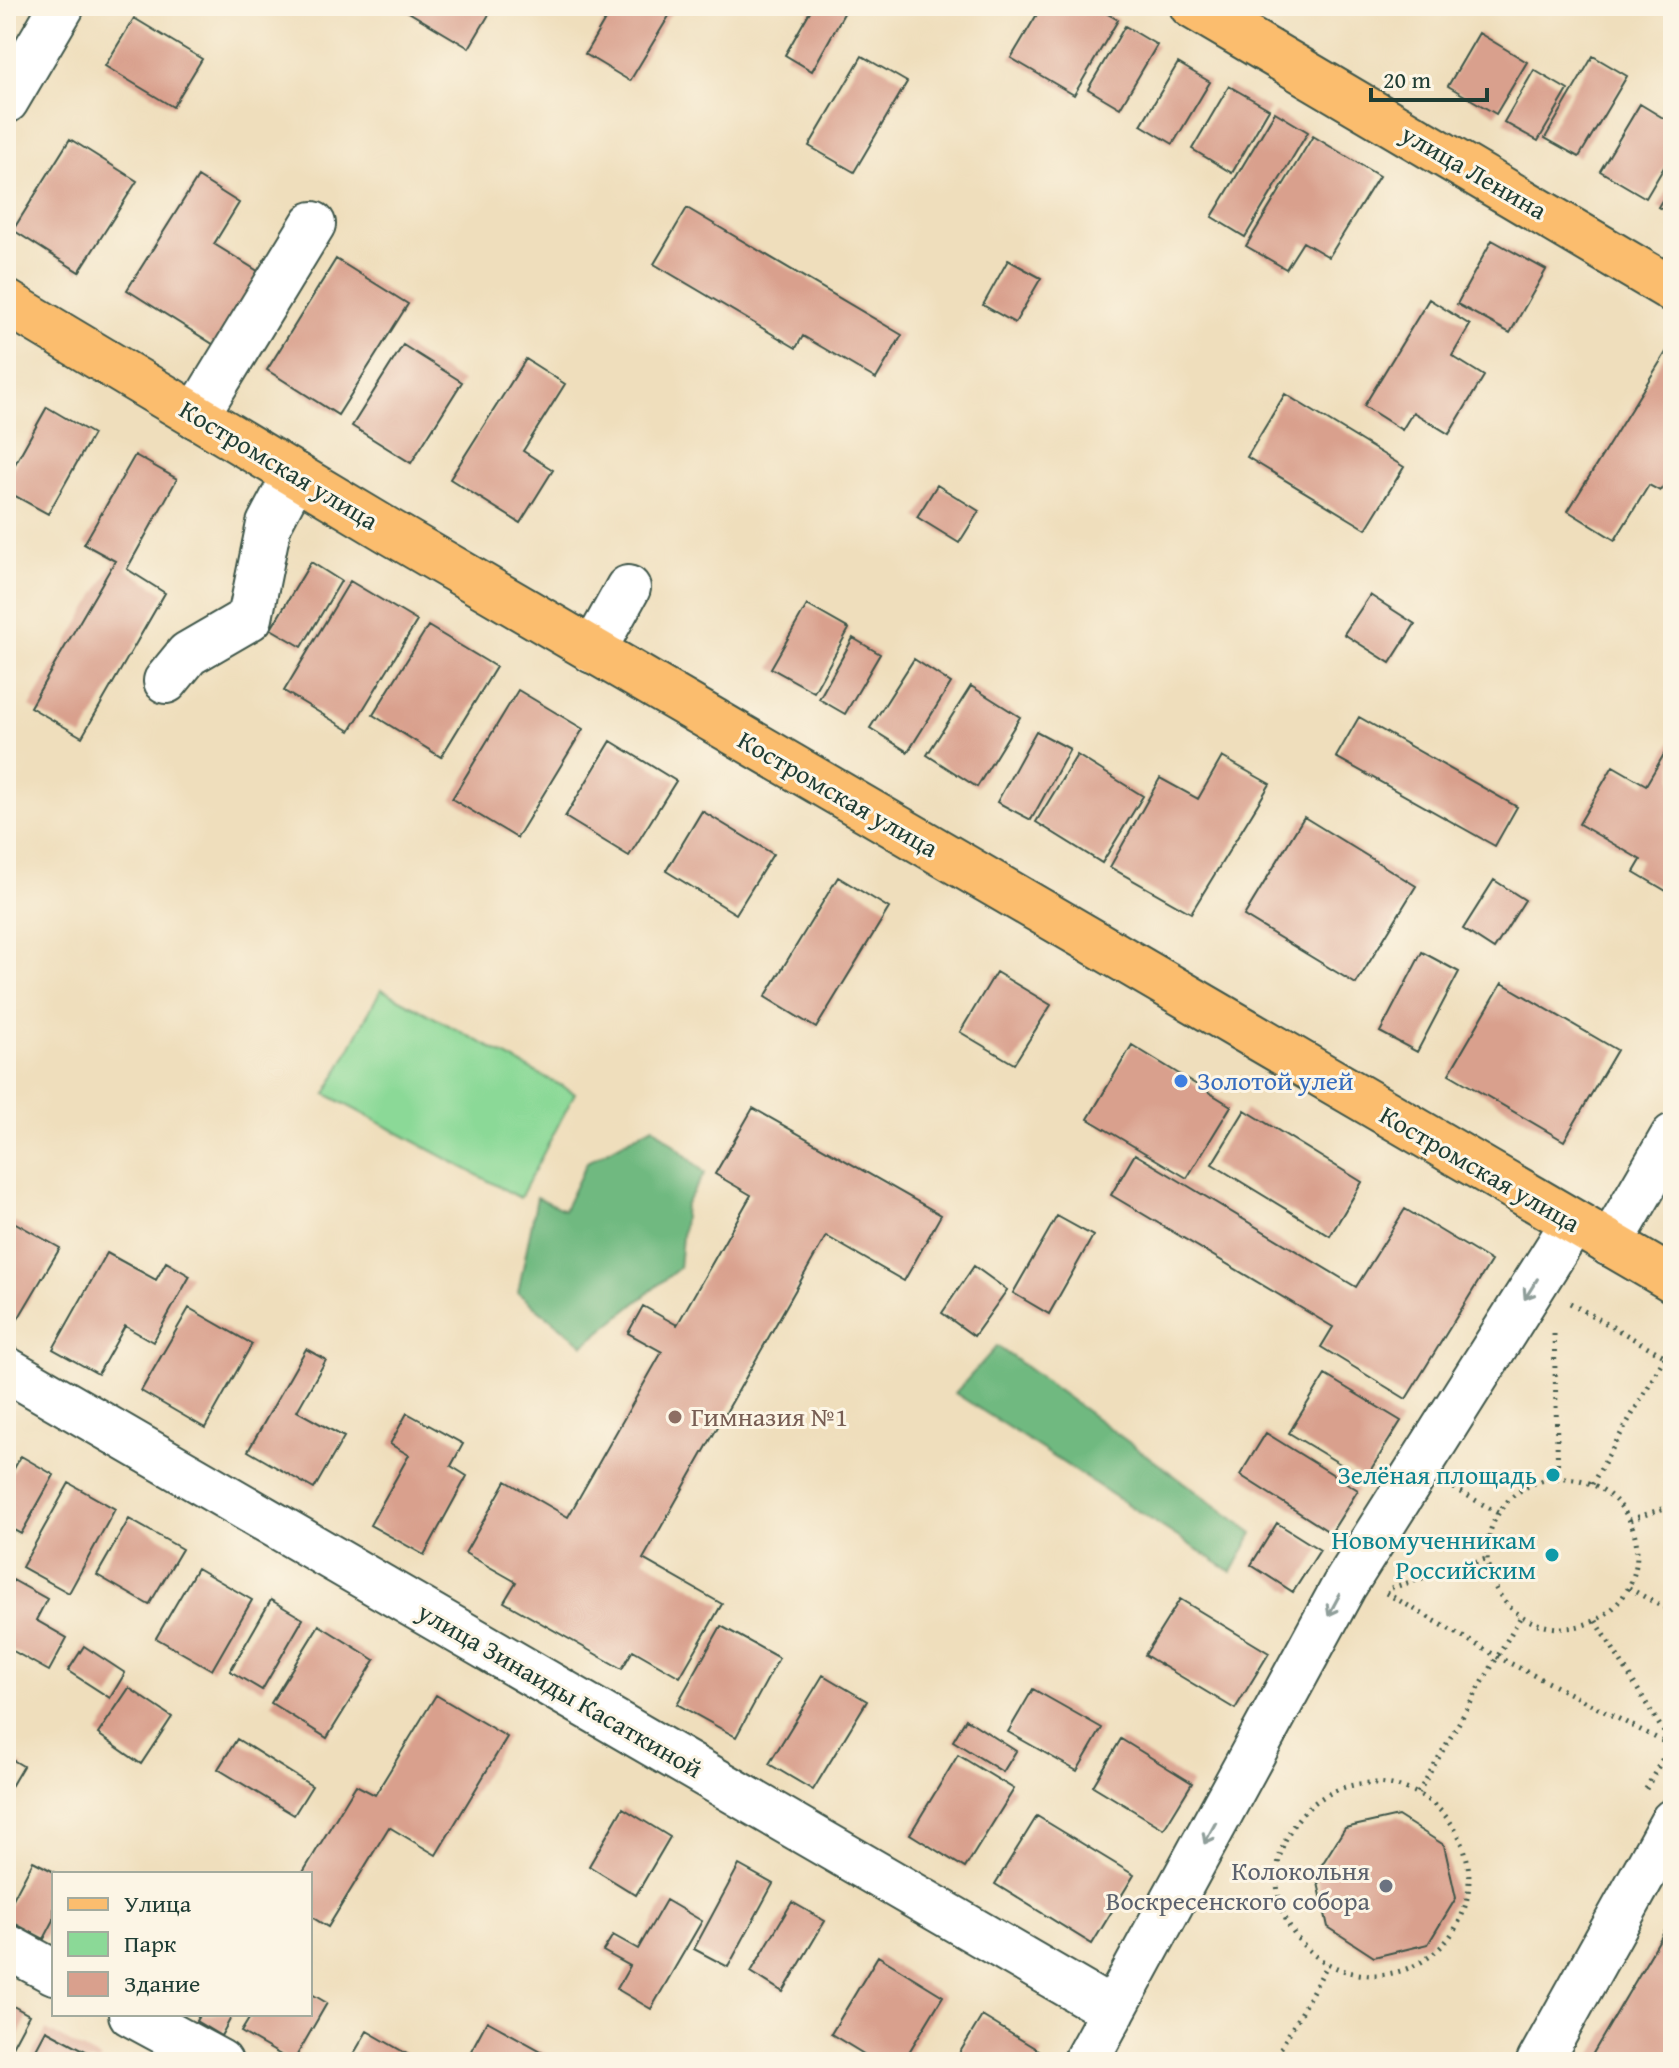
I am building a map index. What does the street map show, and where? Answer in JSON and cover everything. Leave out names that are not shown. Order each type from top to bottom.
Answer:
[{"type":"main road","name":"улица Ленина","points":[[1192,6],[1673,290]]},
{"type":"main road","name":"Костромская улица","points":[[6,302],[593,651],[1673,1280]]},
{"type":"street","points":[[6,101],[62,6]]},
{"type":"street","points":[[196,416],[313,224]]},
{"type":"street","points":[[166,681],[188,654],[250,618],[269,524],[295,475]]},
{"type":"street","points":[[593,651],[628,588]]},
{"type":"street","points":[[1610,1244],[1673,1136]]},
{"type":"street","points":[[1085,2062],[1344,1586],[1573,1223]]},
{"type":"street","name":"улица Зинаиды Касаткиной","points":[[6,1369],[1113,2011]]},
{"type":"street","points":[[1539,2062],[1673,1821]]},
{"type":"street","points":[[6,1946],[52,1971]]},
{"type":"street","points":[[135,2016],[220,2062]]},
{"type":"path","points":[[1565,1300],[1673,1361]]},
{"type":"path","points":[[1553,1324],[1558,1477]]},
{"type":"path","points":[[1592,1484],[1665,1357]]},
{"type":"path","points":[[1558,1477],[1592,1484],[1614,1499],[1630,1520],[1636,1543],[1636,1566],[1629,1588],[1615,1608],[1596,1621],[1571,1629],[1545,1628],[1520,1618],[1496,1593],[1486,1559],[1489,1529],[1504,1503],[1528,1485],[1558,1477]]},
{"type":"path","points":[[1445,1483],[1498,1513]]},
{"type":"path","points":[[1630,1520],[1673,1505]]},
{"type":"path","points":[[1383,1591],[1486,1559]]},
{"type":"path","points":[[1383,1591],[1391,1577]]},
{"type":"path","points":[[1629,1588],[1673,1613]]},
{"type":"path","points":[[1383,1591],[1498,1657],[1672,1743]]},
{"type":"path","points":[[1418,1793],[1520,1618]]},
{"type":"path","points":[[1596,1621],[1672,1743]]},
{"type":"path","points":[[1373,1782],[1396,1785],[1418,1793],[1438,1806],[1453,1824],[1467,1856],[1469,1891],[1464,1913],[1453,1934],[1418,1965],[1396,1973],[1350,1973],[1328,1964],[1309,1951],[1293,1933],[1277,1890],[1277,1866],[1283,1844],[1294,1823],[1309,1806],[1350,1784],[1373,1782]]},
{"type":"path","points":[[1273,2062],[1328,1964]]},
{"type":"green space","points":[[381,989],[575,1093],[520,1198],[326,1094]]},
{"type":"green space","points":[[653,1126],[705,1173],[685,1205],[679,1268],[584,1345],[518,1293],[537,1197],[564,1210],[587,1162]]},
{"type":"green space","points":[[997,1346],[1253,1533],[1232,1572],[955,1393]]},
{"type":"building","points":[[411,6],[494,6],[469,48],[407,11]]},
{"type":"building","points":[[613,6],[675,6],[630,81],[585,54]]},
{"type":"building","points":[[813,6],[848,6],[812,71],[785,55]]},
{"type":"building","points":[[1042,6],[1094,6],[1118,20],[1074,95],[1011,58]]},
{"type":"building","points":[[134,18],[202,59],[173,107],[105,66]]},
{"type":"building","points":[[1125,26],[1157,45],[1120,108],[1088,89]]},
{"type":"building","points":[[1479,33],[1527,62],[1496,114],[1448,86]]},
{"type":"building","points":[[862,56],[907,82],[854,172],[809,146]]},
{"type":"building","points":[[1593,56],[1627,76],[1579,157],[1545,138]]},
{"type":"building","points":[[1178,63],[1210,82],[1173,144],[1141,125]]},
{"type":"building","points":[[1534,70],[1568,90],[1538,141],[1504,122]]},
{"type":"building","points":[[1229,86],[1269,109],[1232,173],[1192,149]]},
{"type":"building","points":[[1640,104],[1673,124],[1673,152],[1646,198],[1600,171]]},
{"type":"building","points":[[1275,112],[1308,132],[1245,237],[1212,217]]},
{"type":"building","points":[[1313,136],[1379,176],[1329,257],[1303,242],[1286,269],[1246,246]]},
{"type":"building","points":[[70,139],[137,181],[79,272],[13,230]]},
{"type":"building","points":[[198,177],[239,203],[214,244],[261,273],[216,346],[127,290]]},
{"type":"building","points":[[1673,182],[1673,215],[1658,207]]},
{"type":"building","points":[[687,208],[902,335],[876,379],[803,336],[796,348],[654,264]]},
{"type":"building","points":[[1492,240],[1546,270],[1510,333],[1457,304]]},
{"type":"building","points":[[336,259],[408,304],[338,415],[267,370]]},
{"type":"building","points":[[1008,260],[1041,278],[1015,323],[983,305]]},
{"type":"building","points":[[1429,299],[1470,325],[1452,356],[1484,376],[1449,434],[1413,412],[1402,430],[1364,406]]},
{"type":"building","points":[[403,345],[462,382],[411,463],[352,426]]},
{"type":"building","points":[[1668,349],[1673,352],[1673,471],[1660,491],[1649,485],[1615,540],[1568,511]]},
{"type":"building","points":[[526,359],[565,384],[523,451],[553,470],[520,523],[450,479]]},
{"type":"building","points":[[1285,394],[1404,467],[1366,529],[1247,457]]},
{"type":"building","points":[[47,407],[93,434],[48,514],[6,491],[6,480]]},
{"type":"building","points":[[135,455],[177,479],[127,569],[165,593],[82,737],[30,707],[115,561],[84,544]]},
{"type":"building","points":[[937,485],[979,511],[959,543],[917,517]]},
{"type":"building","points":[[311,562],[341,581],[302,647],[271,629]]},
{"type":"building","points":[[350,581],[417,621],[350,731],[284,691]]},
{"type":"building","points":[[1370,595],[1415,624],[1390,663],[1344,634]]},
{"type":"building","points":[[807,605],[849,629],[814,692],[771,668]]},
{"type":"building","points":[[428,626],[496,667],[441,757],[373,715]]},
{"type":"building","points":[[853,638],[880,654],[845,714],[819,699]]},
{"type":"building","points":[[914,659],[951,683],[908,752],[870,728]]},
{"type":"building","points":[[971,686],[1020,717],[977,787],[927,755]]},
{"type":"building","points":[[518,690],[583,729],[517,838],[452,799]]},
{"type":"building","points":[[1359,717],[1517,807],[1495,846],[1336,757]]},
{"type":"building","points":[[1036,731],[1070,749],[1031,820],[997,802]]},
{"type":"building","points":[[1673,739],[1673,895],[1634,872],[1641,860],[1579,824],[1613,766],[1646,785]]},
{"type":"building","points":[[611,741],[676,781],[629,856],[565,817]]},
{"type":"building","points":[[1077,755],[1143,796],[1102,863],[1036,822]]},
{"type":"building","points":[[1222,757],[1270,784],[1191,913],[1110,867],[1160,778],[1198,799]]},
{"type":"building","points":[[702,811],[773,854],[736,914],[666,871]]},
{"type":"building","points":[[1304,817],[1416,886],[1356,984],[1244,916]]},
{"type":"building","points":[[838,877],[889,908],[816,1028],[765,997]]},
{"type":"building","points":[[1494,880],[1525,900],[1494,949],[1463,929]]},
{"type":"building","points":[[1422,952],[1459,972],[1417,1052],[1380,1032]]},
{"type":"building","points":[[996,972],[1051,1005],[1014,1064],[960,1032]]},
{"type":"building","points":[[1502,983],[1617,1050],[1564,1141],[1449,1074]]},
{"type":"building","points":[[1132,1045],[1231,1106],[1187,1178],[1088,1119]]},
{"type":"building","name":"Гимназия №1","points":[[753,1108],[941,1215],[904,1281],[826,1236],[643,1559],[722,1604],[680,1677],[633,1650],[622,1669],[504,1602],[516,1582],[465,1553],[506,1481],[568,1517],[662,1352],[628,1333],[643,1306],[677,1325],[751,1195],[715,1174]]},
{"type":"building","points":[[1245,1110],[1362,1182],[1330,1236],[1212,1164]]},
{"type":"building","points":[[1135,1154],[1356,1287],[1405,1209],[1491,1261],[1406,1399],[1321,1347],[1333,1327],[1111,1195]]},
{"type":"building","points":[[1057,1216],[1093,1236],[1049,1314],[1013,1293]]},
{"type":"building","points":[[12,1221],[60,1248],[18,1319],[6,1312],[6,1231]]},
{"type":"building","points":[[107,1253],[156,1280],[166,1262],[190,1276],[153,1342],[125,1326],[98,1374],[53,1349]]},
{"type":"building","points":[[974,1266],[1007,1290],[974,1336],[942,1313]]},
{"type":"building","points":[[189,1308],[252,1344],[205,1428],[141,1391]]},
{"type":"building","points":[[306,1349],[326,1360],[297,1411],[344,1437],[314,1489],[248,1451]]},
{"type":"building","points":[[1325,1375],[1401,1421],[1365,1479],[1289,1433]]},
{"type":"building","points":[[407,1413],[463,1444],[451,1466],[467,1476],[424,1555],[370,1525],[409,1455],[390,1444]]},
{"type":"building","points":[[1266,1433],[1358,1490],[1331,1533],[1240,1475]]},
{"type":"building","points":[[21,1456],[54,1475],[21,1534],[6,1526],[6,1483]]},
{"type":"building","points":[[69,1483],[115,1509],[69,1593],[22,1567]]},
{"type":"building","points":[[129,1519],[182,1549],[149,1605],[97,1575]]},
{"type":"building","points":[[1277,1523],[1320,1550],[1293,1592],[1251,1565]]},
{"type":"building","points":[[197,1568],[252,1600],[212,1670],[156,1638]]},
{"type":"building","points":[[13,1580],[47,1599],[36,1620],[67,1638],[49,1671],[6,1647],[6,1593]]},
{"type":"building","points":[[1180,1599],[1269,1653],[1235,1709],[1145,1655]]},
{"type":"building","points":[[271,1600],[303,1619],[262,1690],[230,1671]]},
{"type":"building","points":[[319,1625],[375,1660],[327,1738],[271,1703]]},
{"type":"building","points":[[721,1626],[779,1658],[736,1737],[677,1704]]},
{"type":"building","points":[[84,1646],[125,1673],[110,1698],[68,1671]]},
{"type":"building","points":[[823,1675],[867,1701],[813,1790],[769,1764]]},
{"type":"building","points":[[129,1688],[172,1717],[141,1764],[98,1734]]},
{"type":"building","points":[[1033,1689],[1102,1728],[1077,1771],[1008,1732]]},
{"type":"building","points":[[436,1695],[507,1737],[436,1855],[389,1827],[328,1927],[312,1917],[312,1872],[303,1872],[356,1785],[375,1795]]},
{"type":"building","points":[[966,1719],[1016,1751],[1003,1772],[953,1741]]},
{"type":"building","points":[[237,1739],[312,1786],[294,1815],[218,1769]]},
{"type":"building","points":[[1121,1739],[1192,1783],[1164,1829],[1093,1786]]},
{"type":"building","points":[[958,1755],[1014,1789],[965,1868],[910,1834]]},
{"type":"building","points":[[6,1756],[23,1766],[6,1795]]},
{"type":"building","points":[[623,1808],[670,1837],[636,1895],[589,1866]]},
{"type":"building","points":[[1037,1816],[1134,1875],[1092,1944],[995,1884]]},
{"type":"building","name":"Колокольня Воскресенского собора","points":[[1398,1816],[1444,1845],[1456,1898],[1428,1944],[1374,1957],[1328,1927],[1316,1874],[1345,1828]]},
{"type":"building","points":[[33,1861],[54,1872],[52,1924],[44,1939],[6,1919],[6,1912]]},
{"type":"building","points":[[739,1865],[773,1884],[728,1967],[694,1949]]},
{"type":"building","points":[[666,1900],[702,1921],[651,2009],[617,1989],[630,1966],[603,1951],[613,1935],[638,1949]]},
{"type":"building","points":[[792,1902],[825,1921],[783,1992],[751,1972]]},
{"type":"building","points":[[1673,1917],[1673,2062],[1588,2062]]},
{"type":"building","points":[[878,1956],[943,1996],[903,2062],[877,2062],[831,2034]]},
{"type":"building","points":[[312,1994],[327,2003],[293,2062],[241,2032],[251,2016],[312,2016]]},
{"type":"building","points":[[6,2002],[29,2015],[6,2058]]},
{"type":"building","points":[[199,2016],[232,2016],[221,2036],[196,2021]]},
{"type":"building","points":[[982,2016],[1043,2053],[1038,2062],[954,2062]]},
{"type":"building","points":[[487,2021],[561,2062],[465,2062]]},
{"type":"building","points":[[46,2030],[101,2059],[99,2062],[29,2062]]},
{"type":"building","points":[[367,2031],[421,2062],[349,2062]]},
{"type":"place","name":"Золотой улей","points":[[1181,1081]]},
{"type":"place","name":"Гимназия №1","points":[[675,1417]]},
{"type":"place","name":"Зелёная площадь","points":[[1553,1475]]},
{"type":"place","name":"Новомученникам Российским","points":[[1552,1555]]},
{"type":"place","name":"Колокольня Воскресенского собора","points":[[1386,1886]]}]
